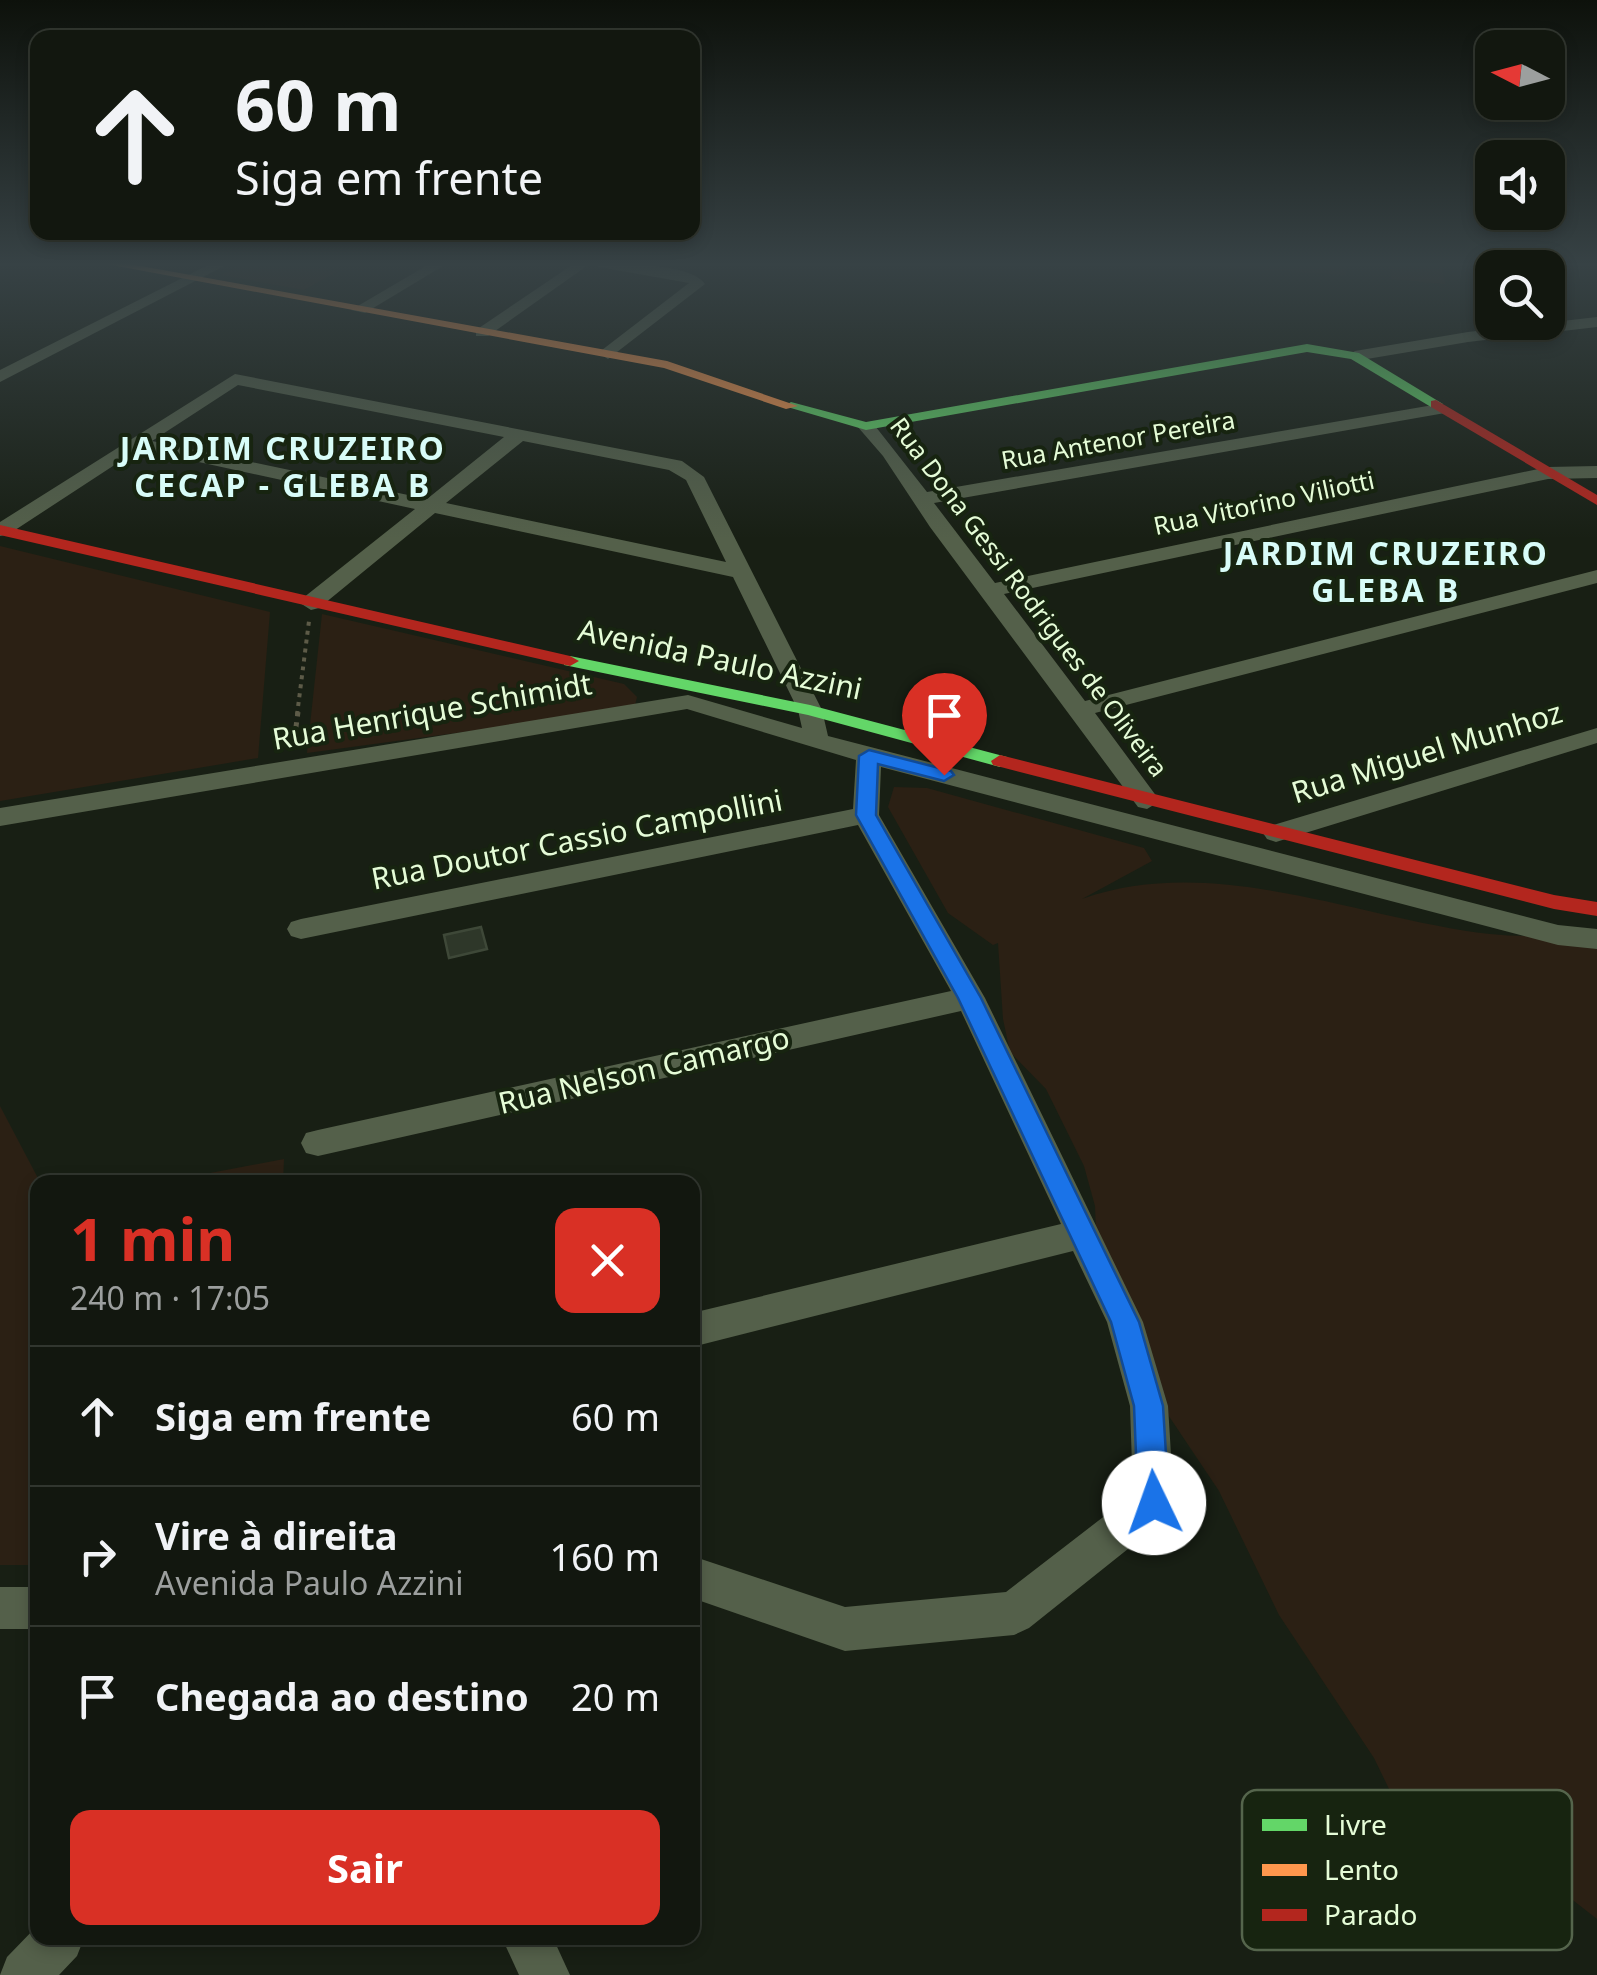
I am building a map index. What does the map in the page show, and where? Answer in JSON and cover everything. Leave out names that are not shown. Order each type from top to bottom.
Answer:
[{"type":"street","points":[[5,370],[35,355]]},
{"type":"street","points":[[614,355],[667,365],[866,426],[1266,355]]},
{"type":"street","points":[[1352,355],[1597,501]]},
{"type":"street","points":[[1355,356],[1360,355]]},
{"type":"street","points":[[1,530],[235,379],[521,433],[686,470],[694,478],[810,710],[817,740]]},
{"type":"street","name":"Rua Antenor Pereira","points":[[923,500],[1439,409]]},
{"type":"street","name":"Rua Dona Gessi Rodrigues de Oliveira","points":[[866,426],[889,446],[923,500],[1148,801]]},
{"type":"street","points":[[311,604],[521,433]]},
{"type":"street","points":[[135,443],[741,572]]},
{"type":"street","name":"Rua Vitorino Viliotti","points":[[992,590],[1548,473],[1597,472]]},
{"type":"street","name":"Avenida Paulo Azzini","points":[[1,530],[689,691],[810,710],[875,742],[1558,935],[1597,939]]},
{"type":"street","points":[[1081,710],[1597,576]]},
{"type":"street","name":"Rua Henrique Schimidt","points":[[0,817],[290,768],[689,691],[817,740],[875,742]]},
{"type":"street","name":"Rua Miguel Munhoz","points":[[1276,834],[1597,735]]},
{"type":"street","points":[[700,1580],[845,1629],[1014,1613],[1154,1503],[1148,1406],[1125,1322],[970,998],[866,815],[875,742]]},
{"type":"street","name":"Avenida Paulo Azzini","points":[[875,742],[1148,801],[1554,902],[1597,909]]},
{"type":"street","name":"Rua Doutor Cassio Campollini","points":[[301,929],[866,815]]},
{"type":"street","name":"Rua Nelson Camargo","points":[[318,1143],[970,998]]},
{"type":"street","points":[[700,1328],[1085,1232]]},
{"type":"street","points":[[0,1608],[30,1608]]},
{"type":"street","points":[[25,1975],[53,1945]]},
{"type":"street","points":[[530,1945],[545,1975]]},
{"type":"path","points":[[290,768],[311,604]]},
{"type":"shaded area","points":[[0,546],[270,612],[258,758],[0,801]]},
{"type":"shaded area","points":[[322,614],[624,684],[637,697],[634,709],[307,753]]},
{"type":"shaded area","points":[[894,787],[927,788],[1144,848],[1152,861],[1082,899],[1132,886],[1234,885],[1490,934],[1597,935],[1597,1919],[1572,1899],[1572,1790],[1390,1790],[1374,1758],[1279,1615],[1219,1491],[1110,1328],[1097,1256],[1095,1206],[1084,1166],[1046,1089],[1010,1052],[1003,1019],[998,943],[993,945],[948,913],[888,807]]},
{"type":"shaded area","points":[[0,1106],[36,1175],[30,1175],[30,1565],[0,1565]]},
{"type":"shaded area","points":[[284,1159],[283,1175],[200,1175]]},
{"type":"building","points":[[481,927],[487,949],[449,958],[444,935]]},
{"type":"traffic: fast","points":[[791,406],[866,426],[1266,355]]},
{"type":"traffic: fast","points":[[1350,355],[1436,404]]},
{"type":"traffic: fast","points":[[570,661],[810,710],[1000,761]]},
{"type":"traffic: slow","points":[[613,355],[667,365],[791,406]]},
{"type":"traffic: jam","points":[[1436,404],[1597,501]]},
{"type":"traffic: jam","points":[[0,530],[570,661]]},
{"type":"traffic: jam","points":[[1000,761],[1554,902],[1597,909]]},
{"type":"district","name":"JARDIM CRUZEIRO CECAP - GLEBA B","points":[[283,468]]},
{"type":"district","name":"JARDIM CRUZEIRO GLEBA B","points":[[1386,572]]},
{"type":"route","points":[[944,775],[869,756],[866,815],[970,998],[1125,1322],[1148,1406],[1154,1503]]}]
